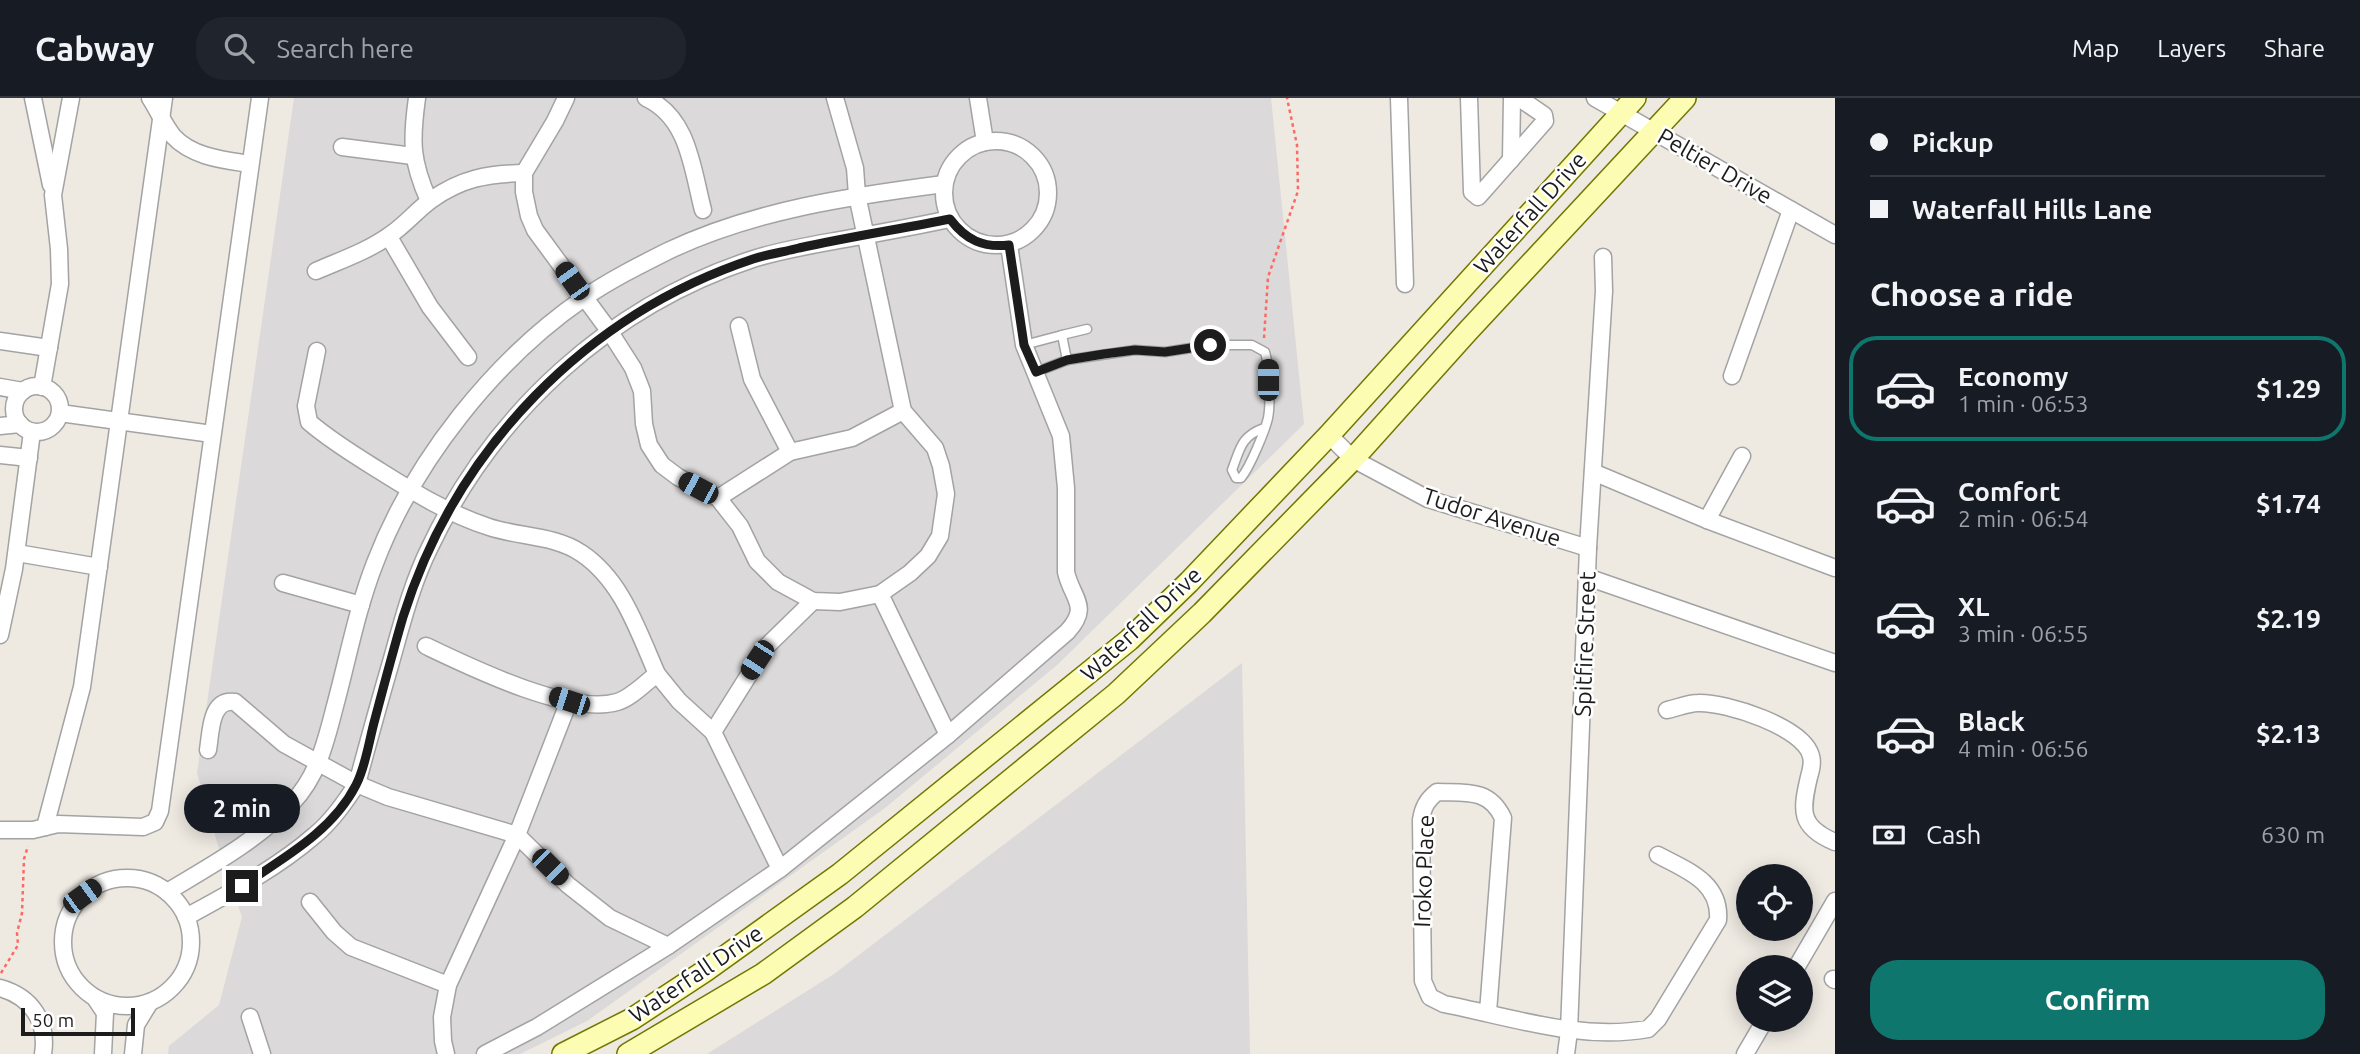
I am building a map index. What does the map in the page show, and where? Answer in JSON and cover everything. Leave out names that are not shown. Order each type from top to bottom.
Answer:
[{"type":"main road","name":"Waterfall Drive","points":[[628,1054],[763,974],[855,907],[1105,703],[1202,613],[1353,459],[1466,332],[1685,98]]},
{"type":"main road","name":"Waterfall Drive","points":[[563,1054],[632,1019],[705,971],[840,874],[1129,640],[1189,582],[1329,435],[1628,106]]},
{"type":"street","points":[[33,98],[53,195],[59,249],[60,284],[42,387]]},
{"type":"street","points":[[53,195],[71,98]]},
{"type":"street","points":[[150,98],[174,137],[193,150],[209,158],[250,164]]},
{"type":"street","points":[[39,828],[82,687],[164,98]]},
{"type":"street","points":[[0,830],[70,824],[143,827],[155,822],[160,811],[260,98]]},
{"type":"street","points":[[417,98],[413,156],[429,201]]},
{"type":"street","points":[[566,98],[524,173],[524,192],[529,216],[535,230],[610,332],[640,382],[649,445],[662,465],[678,477],[718,498],[740,527],[757,561],[778,582],[813,601],[840,602],[880,594],[910,573],[928,556],[940,536],[946,494],[935,449],[903,411],[857,195],[855,168],[835,98]]},
{"type":"street","points":[[646,98],[668,112],[679,127],[702,210]]},
{"type":"street","points":[[978,98],[985,142]]},
{"type":"street","points":[[1399,98],[1405,284]]},
{"type":"street","points":[[1469,98],[1472,192],[1478,198],[1545,118],[1520,98]]},
{"type":"street","points":[[1511,160],[1512,98]]},
{"type":"street","name":"Peltier Drive","points":[[1595,98],[1628,106],[1654,132],[1835,235]]},
{"type":"street","points":[[998,141],[1017,145],[1032,155],[1043,170],[1049,188],[1047,207],[1039,224],[1026,237],[1009,245],[982,244],[969,239],[950,219],[944,202],[944,184],[951,166],[963,152],[985,142],[998,141]]},
{"type":"street","points":[[342,147],[413,156]]},
{"type":"street","points":[[316,271],[388,237],[429,201],[456,185],[479,176],[524,173]]},
{"type":"street","points":[[167,892],[252,838],[292,803],[319,764],[361,605],[393,522],[410,489],[439,444],[480,391],[507,364],[585,298],[670,250],[773,214],[857,195],[944,184]]},
{"type":"street","points":[[1732,376],[1791,209]]},
{"type":"street","points":[[186,917],[242,886],[316,834],[357,784],[404,616],[429,547],[488,452],[516,414],[576,356],[648,307],[697,281],[754,258],[950,219]]},
{"type":"street","points":[[388,237],[430,307],[468,357]]},
{"type":"street","points":[[485,1054],[537,1027],[668,946],[780,869],[948,735],[1076,623],[1080,603],[1068,582],[1066,572],[1065,469],[1061,436],[1024,345],[1009,245]]},
{"type":"street","name":"Spitfire Street","points":[[1566,1054],[1588,548],[1604,291],[1603,257]]},
{"type":"street","points":[[739,326],[752,379],[790,452]]},
{"type":"street","points":[[0,341],[49,348]]},
{"type":"street","points":[[317,351],[306,406],[309,422],[358,458],[449,512],[497,529],[543,538],[582,553],[605,575],[622,597],[657,674],[680,701],[713,732],[780,869]]},
{"type":"street","points":[[0,387],[23,391]]},
{"type":"street","points":[[0,426],[26,428],[47,431],[58,421],[58,398],[42,387],[30,387],[23,391],[15,404],[16,418],[26,428],[29,458],[7,609],[0,635]]},
{"type":"street","points":[[718,498],[790,452],[852,438],[903,411]]},
{"type":"street","points":[[60,413],[212,434]]},
{"type":"street","name":"Tudor Avenue","points":[[1329,435],[1353,459],[1429,499],[1588,548]]},
{"type":"street","points":[[0,454],[29,458]]},
{"type":"street","points":[[1707,520],[1742,456]]},
{"type":"street","points":[[1593,472],[1707,520],[1835,568]]},
{"type":"street","points":[[16,553],[99,567]]},
{"type":"street","points":[[1587,577],[1835,663]]},
{"type":"street","points":[[283,583],[361,605]]},
{"type":"street","points":[[880,594],[948,735]]},
{"type":"street","points":[[713,732],[767,646],[813,601]]},
{"type":"street","points":[[426,646],[493,678],[569,701],[622,701],[657,674]]},
{"type":"street","points":[[208,750],[216,710],[226,701],[235,702],[284,744],[357,784],[388,797],[517,835],[568,885],[610,918],[668,946]]},
{"type":"street","points":[[446,1054],[442,1017],[448,985],[517,835],[569,701]]},
{"type":"street","points":[[1667,710],[1697,703],[1720,705],[1790,731],[1801,739],[1811,755],[1812,765],[1802,806],[1805,818],[1814,830],[1835,842]]},
{"type":"street","name":"Iroko Place","points":[[1488,1012],[1503,818],[1499,809],[1482,794],[1437,792],[1429,799],[1423,808],[1421,820],[1423,981],[1430,997],[1438,1002],[1569,1031],[1600,1033],[1648,1029],[1658,1019],[1718,919],[1719,908],[1708,885],[1696,875],[1658,855]]},
{"type":"street","points":[[95,998],[120,1006],[150,1002],[163,996],[174,986],[189,961],[191,939],[186,917],[178,903],[167,892],[142,880],[114,880],[97,886],[82,896],[71,911],[64,928],[63,947],[67,965],[76,981],[95,998],[105,1013],[103,1054]]},
{"type":"street","points":[[1804,955],[1835,901]]},
{"type":"street","points":[[310,902],[334,932],[351,947],[448,985]]},
{"type":"street","points":[[0,988],[26,1000],[42,1025],[46,1039],[44,1054]]},
{"type":"street","points":[[133,1054],[136,1025],[150,1002]]},
{"type":"street","points":[[250,1017],[262,1054]]},
{"type":"street","points":[[1745,1054],[1758,1032]]},
{"type":"lane","points":[[1024,345],[1087,329]]},
{"type":"lane","points":[[1062,335],[1067,360]]},
{"type":"lane","points":[[1036,372],[1067,360],[1125,351],[1165,352],[1210,345],[1251,345],[1262,348],[1268,361],[1268,418],[1264,428],[1247,470],[1241,478],[1236,478],[1232,470],[1244,439],[1252,432],[1264,428]]},
{"type":"path","points":[[1262,348],[1266,327],[1268,277],[1298,191],[1297,145],[1287,98]]},
{"type":"path","points":[[0,976],[18,945],[24,859],[39,828]]},
{"type":"shaded area","points":[[294,98],[1271,98],[1304,424],[1057,665],[885,808],[587,1021],[520,1054],[168,1054],[169,1046],[219,1005],[242,917],[197,773]]},
{"type":"shaded area","points":[[1242,663],[1250,1054],[707,1054],[834,974]]},
{"type":"route","points":[[242,886],[316,834],[357,784],[404,616],[429,547],[493,444],[516,414],[576,356],[648,307],[697,281],[754,258],[950,219],[969,239],[995,246],[1009,245],[1024,345],[1036,372],[1067,360],[1104,354],[1135,350],[1165,352],[1210,345]]}]
